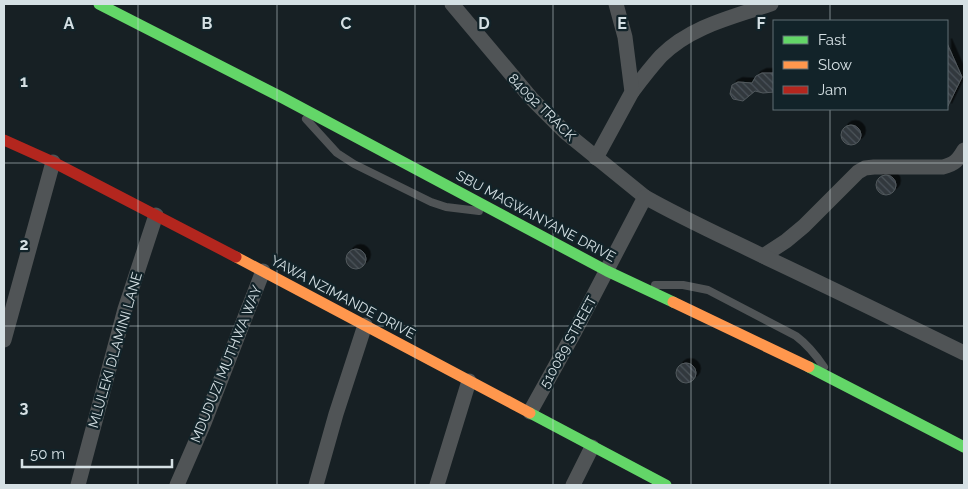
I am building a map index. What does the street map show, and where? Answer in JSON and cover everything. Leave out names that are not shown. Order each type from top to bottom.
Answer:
[{"type":"main road","name":"SBU MAGWANYANE DRIVE","points":[[99,4],[294,104],[607,271],[832,379],[964,447]]},
{"type":"main road","name":"YAWA NZIMANDE DRIVE","points":[[4,140],[53,162],[156,215],[666,485]]},
{"type":"street","name":"84092 TRACK","points":[[452,4],[532,100],[565,132],[645,197],[680,217],[964,354]]},
{"type":"street","points":[[616,4],[625,38],[632,92]]},
{"type":"street","points":[[596,158],[632,92],[661,56],[701,28],[772,4]]},
{"type":"street","points":[[763,256],[804,226],[858,172],[865,168],[943,167],[952,165],[958,160],[964,150]]},
{"type":"street","points":[[4,340],[53,162]]},
{"type":"street","name":"510089 STREET","points":[[530,412],[645,197]]},
{"type":"street","name":"MLULEKI DLAMINI LANE","points":[[78,485],[125,309],[156,215]]},
{"type":"street","name":"MDUDUZI MUTHWA WAY","points":[[177,485],[204,424],[263,271]]},
{"type":"street","points":[[316,485],[336,414],[365,326]]},
{"type":"street","points":[[437,485],[469,381]]},
{"type":"street","points":[[573,485],[592,447]]},
{"type":"lane","points":[[294,104],[337,153],[354,164],[431,202],[446,207],[498,213]]},
{"type":"lane","points":[[638,286],[682,284],[708,290],[806,343],[832,379]]},
{"type":"building","points":[[948,45],[962,77],[948,106]]},
{"type":"building","points":[[762,73],[773,73],[773,92],[763,93],[755,91],[743,101],[733,99],[730,94],[732,85],[738,82],[752,83],[756,76]]},
{"type":"building","points":[[851,125],[858,128],[861,135],[858,142],[851,145],[844,142],[841,135],[844,128]]},
{"type":"building","points":[[886,175],[893,178],[896,185],[893,192],[886,195],[879,192],[876,185],[879,178]]},
{"type":"building","points":[[356,249],[363,252],[366,259],[363,266],[356,269],[349,266],[346,259],[349,252]]},
{"type":"building","points":[[686,363],[693,366],[696,373],[693,380],[686,383],[679,380],[676,373],[679,366]]},
{"type":"traffic: fast","points":[[99,4],[281,97],[607,271],[673,302]]},
{"type":"traffic: fast","points":[[809,367],[964,447]]},
{"type":"traffic: fast","points":[[530,413],[666,485]]},
{"type":"traffic: slow","points":[[236,257],[530,413]]},
{"type":"traffic: slow","points":[[673,302],[809,367]]},
{"type":"traffic: jam","points":[[4,140],[53,162],[236,257]]}]
